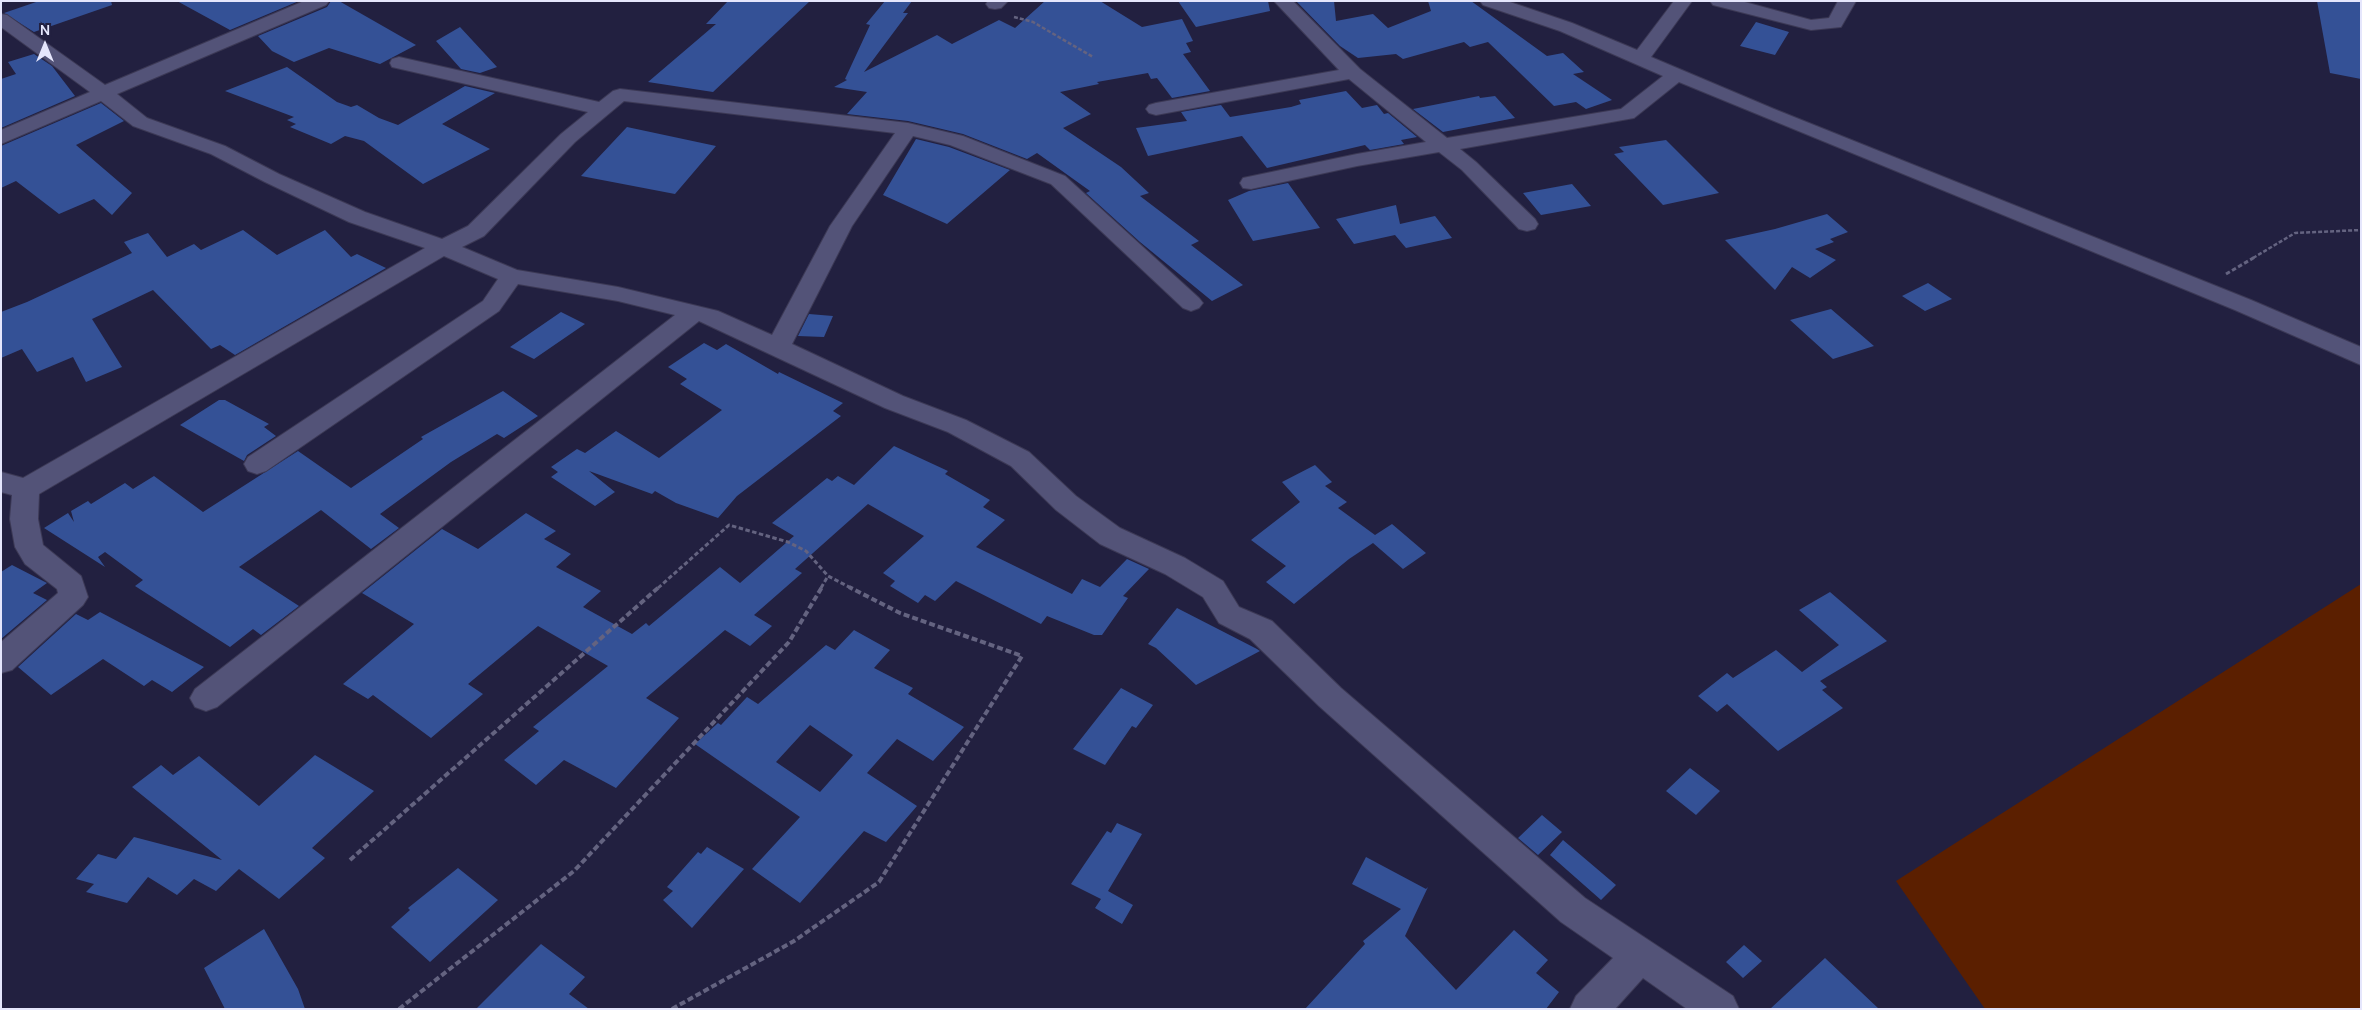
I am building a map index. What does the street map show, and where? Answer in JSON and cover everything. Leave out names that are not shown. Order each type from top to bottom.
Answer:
[{"type":"street","points":[[1,138],[105,94],[203,49],[320,1]]},
{"type":"street","points":[[1283,1],[1353,73],[1469,166],[1527,224]]},
{"type":"street","points":[[1640,59],[1683,1]]},
{"type":"street","points":[[1719,1],[1811,25],[1834,23],[1847,1]]},
{"type":"street","points":[[1493,2],[1566,27],[2202,289],[2361,357]]},
{"type":"street","points":[[1,19],[105,94],[140,122],[218,150],[272,178],[356,217],[443,247],[512,276],[618,294],[710,316],[894,402],[957,426],[1020,460],[1066,503],[1110,536],[1176,566],[1213,590],[1229,615],[1261,630],[1330,697],[1573,910],[1720,1009]]},
{"type":"street","points":[[399,63],[603,109]]},
{"type":"street","points":[[1156,109],[1353,73]]},
{"type":"street","points":[[1251,183],[1357,160],[1628,114],[1677,74]]},
{"type":"street","points":[[1,661],[69,604],[73,597],[71,584],[35,556],[29,547],[24,519],[14,485],[443,247],[476,231],[568,138],[620,95],[908,129],[956,140],[1058,180],[1191,303]]},
{"type":"street","points":[[778,347],[841,226],[908,129]]},
{"type":"street","points":[[257,464],[491,306],[512,276]]},
{"type":"street","points":[[206,698],[695,312]]},
{"type":"street","points":[[1589,1009],[1640,955]]},
{"type":"path","points":[[997,3],[1014,17],[1033,22],[1093,57]]},
{"type":"path","points":[[2202,289],[2295,234],[2361,230]]},
{"type":"path","points":[[350,860],[729,525],[788,542],[806,551],[828,576],[900,613],[1022,656],[879,882],[794,942],[672,1009]]},
{"type":"path","points":[[399,1009],[574,871],[789,642],[828,576]]},
{"type":"shaded area","points":[[2361,584],[2361,1009],[1985,1009],[1896,881]]},
{"type":"building","points":[[39,1],[111,1],[112,5],[34,32],[4,13]]},
{"type":"building","points":[[177,1],[299,1],[230,30]]},
{"type":"building","points":[[331,1],[339,1],[416,45],[380,64],[329,48],[294,62],[272,51],[258,36],[327,7]]},
{"type":"building","points":[[728,1],[810,1],[713,92],[648,82],[716,24],[706,24]]},
{"type":"building","points":[[885,1],[912,1],[903,13],[908,13],[864,72],[937,35],[952,44],[999,20],[1015,28],[1045,1],[1100,1],[1142,27],[1182,19],[1193,41],[1186,43],[1191,52],[1183,54],[1210,91],[1172,98],[1157,78],[1151,79],[1148,73],[1097,82],[1099,84],[1060,92],[1091,114],[1063,128],[1121,167],[1149,193],[1140,196],[1199,241],[1191,245],[1243,285],[1212,301],[1140,242],[1086,193],[1090,191],[1037,153],[1027,159],[963,134],[908,121],[847,114],[867,92],[834,87],[847,80],[845,79],[870,25],[866,24]]},
{"type":"building","points":[[1178,1],[1268,1],[1270,11],[1196,27]]},
{"type":"building","points":[[1296,1],[1334,1],[1336,21],[1373,14],[1388,28],[1431,11],[1428,1],[1471,1],[1547,56],[1563,53],[1584,72],[1573,74],[1612,100],[1586,109],[1576,102],[1554,106],[1488,42],[1470,47],[1464,42],[1403,59],[1396,54],[1358,58],[1340,46]]},
{"type":"building","points":[[2317,1],[2361,1],[2361,79],[2330,73]]},
{"type":"building","points":[[1756,22],[1789,32],[1775,55],[1740,46]]},
{"type":"building","points":[[460,27],[497,67],[480,73],[461,69],[436,41]]},
{"type":"building","points":[[34,54],[52,66],[75,96],[1,128],[1,79],[16,74],[8,62]]},
{"type":"building","points":[[287,67],[337,102],[351,107],[357,105],[379,118],[398,125],[465,86],[495,93],[442,124],[490,149],[423,184],[364,141],[345,136],[331,144],[290,127],[296,124],[287,120],[294,117],[225,91]]},
{"type":"building","points":[[1346,91],[1362,108],[1377,105],[1384,114],[1388,113],[1417,137],[1401,140],[1404,144],[1370,150],[1365,145],[1267,168],[1242,136],[1148,156],[1136,128],[1187,121],[1181,112],[1221,105],[1230,117],[1291,107],[1301,104],[1299,100]]},
{"type":"building","points":[[1479,96],[1480,98],[1495,96],[1515,118],[1443,132],[1413,109]]},
{"type":"building","points":[[101,103],[124,121],[76,145],[132,193],[112,215],[94,199],[59,214],[16,181],[1,188],[1,146]]},
{"type":"building","points":[[627,127],[716,146],[675,194],[581,176]]},
{"type":"building","points":[[916,139],[949,147],[1010,170],[947,224],[883,195]]},
{"type":"building","points":[[1666,140],[1719,193],[1663,205],[1614,154],[1624,152],[1619,147]]},
{"type":"building","points":[[1288,183],[1320,228],[1253,241],[1228,200],[1249,191]]},
{"type":"building","points":[[1572,184],[1591,206],[1541,215],[1523,193]]},
{"type":"building","points":[[1396,205],[1400,224],[1435,216],[1452,238],[1406,248],[1395,235],[1354,244],[1336,219]]},
{"type":"building","points":[[1827,214],[1848,232],[1830,239],[1834,242],[1815,249],[1836,260],[1810,278],[1792,267],[1775,290],[1725,240],[1775,229]]},
{"type":"building","points":[[243,230],[277,255],[325,230],[351,257],[357,254],[386,268],[235,355],[220,345],[211,349],[153,290],[92,319],[122,367],[86,382],[73,357],[37,372],[22,349],[1,358],[1,312],[27,302],[132,253],[124,242],[148,233],[167,257],[194,244],[201,250]]},
{"type":"building","points":[[1928,283],[1952,299],[1925,311],[1902,296]]},
{"type":"building","points":[[1831,309],[1874,346],[1833,359],[1790,320]]},
{"type":"building","points":[[561,312],[585,324],[534,359],[510,347]]},
{"type":"building","points":[[809,314],[833,316],[824,337],[798,336]]},
{"type":"building","points":[[704,343],[717,350],[726,344],[778,374],[779,372],[843,403],[833,411],[841,416],[737,496],[718,518],[676,503],[655,491],[652,494],[589,471],[615,492],[595,506],[551,477],[558,472],[551,467],[577,449],[585,453],[616,431],[659,458],[722,410],[680,384],[687,379],[668,367]]},
{"type":"building","points":[[503,391],[538,416],[504,438],[497,434],[451,462],[380,514],[399,528],[371,549],[321,510],[239,567],[299,606],[261,635],[253,629],[230,647],[135,586],[143,580],[105,552],[98,557],[105,567],[44,528],[68,513],[74,522],[71,511],[88,501],[91,504],[125,483],[133,489],[154,476],[203,512],[298,451],[351,488],[423,439],[421,437]]},
{"type":"building","points":[[219,400],[225,400],[269,424],[264,427],[276,436],[247,455],[244,461],[180,425]]},
{"type":"building","points":[[894,446],[948,471],[945,474],[990,500],[983,507],[1005,520],[976,547],[1072,594],[1082,579],[1100,587],[1127,559],[1149,569],[1123,596],[1128,598],[1102,635],[1094,635],[1047,616],[1041,624],[956,581],[935,601],[925,595],[918,603],[890,586],[895,581],[883,573],[924,536],[868,504],[795,569],[802,573],[754,615],[772,626],[750,646],[725,630],[646,698],[679,718],[616,788],[564,760],[536,785],[504,760],[539,731],[533,727],[608,666],[538,626],[468,684],[483,694],[431,738],[373,695],[368,699],[343,684],[414,624],[362,593],[442,529],[478,549],[526,513],[556,531],[544,539],[571,554],[556,567],[601,591],[583,607],[632,634],[646,623],[649,626],[720,567],[740,583],[794,536],[772,523],[827,478],[832,481],[838,476],[854,485]]},
{"type":"building","points":[[1315,465],[1332,482],[1325,486],[1347,502],[1338,508],[1375,535],[1392,524],[1426,553],[1403,569],[1373,543],[1349,559],[1294,604],[1266,582],[1286,566],[1251,540],[1300,502],[1282,482]]},
{"type":"building","points":[[12,565],[47,583],[33,593],[47,600],[1,639],[1,572]]},
{"type":"building","points":[[1830,592],[1887,641],[1820,681],[1827,687],[1822,690],[1843,708],[1778,751],[1727,704],[1717,712],[1698,696],[1727,673],[1733,678],[1776,650],[1802,672],[1839,645],[1799,610]]},
{"type":"building","points":[[1177,608],[1260,651],[1196,685],[1156,648],[1148,644]]},
{"type":"building","points":[[100,612],[204,667],[172,692],[152,680],[144,686],[103,659],[51,695],[18,667],[76,614],[88,620]]},
{"type":"building","points":[[854,630],[890,650],[874,668],[913,688],[908,694],[964,727],[933,761],[897,739],[867,773],[917,806],[886,842],[864,831],[800,903],[752,869],[800,817],[695,744],[718,723],[721,725],[747,697],[758,704],[826,645],[835,650]],"holes":[[[810,725],[853,755],[820,792],[776,762]]]},
{"type":"building","points":[[1121,688],[1153,705],[1136,728],[1132,726],[1105,765],[1073,749]]},
{"type":"building","points":[[315,755],[374,791],[312,848],[325,858],[279,899],[239,869],[216,891],[194,879],[177,895],[148,877],[127,903],[86,892],[94,884],[76,879],[98,854],[116,859],[134,837],[222,860],[132,787],[161,765],[173,775],[199,756],[259,806]]},
{"type":"building","points":[[1690,768],[1720,791],[1696,815],[1666,791]]},
{"type":"building","points":[[1542,815],[1562,832],[1538,855],[1518,838]]},
{"type":"building","points":[[1117,823],[1142,834],[1108,891],[1133,905],[1122,924],[1095,908],[1101,899],[1071,884],[1107,831],[1111,833]]},
{"type":"building","points":[[1563,840],[1616,885],[1601,900],[1550,855]]},
{"type":"building","points":[[707,847],[744,869],[692,928],[663,900],[673,891],[667,887],[698,852],[701,854]]},
{"type":"building","points":[[1366,857],[1426,889],[1428,887],[1405,936],[1456,990],[1514,930],[1548,960],[1536,973],[1559,992],[1546,1009],[1305,1009],[1365,944],[1363,941],[1401,909],[1352,884]]},
{"type":"building","points":[[458,868],[498,900],[430,962],[391,927],[410,910],[408,908]]},
{"type":"building","points":[[264,929],[298,989],[305,1009],[225,1009],[204,968]]},
{"type":"building","points":[[541,944],[585,977],[569,994],[589,1009],[476,1009]]},
{"type":"building","points":[[1744,945],[1762,961],[1743,978],[1726,962]]},
{"type":"building","points":[[1825,958],[1879,1009],[1770,1009]]}]
